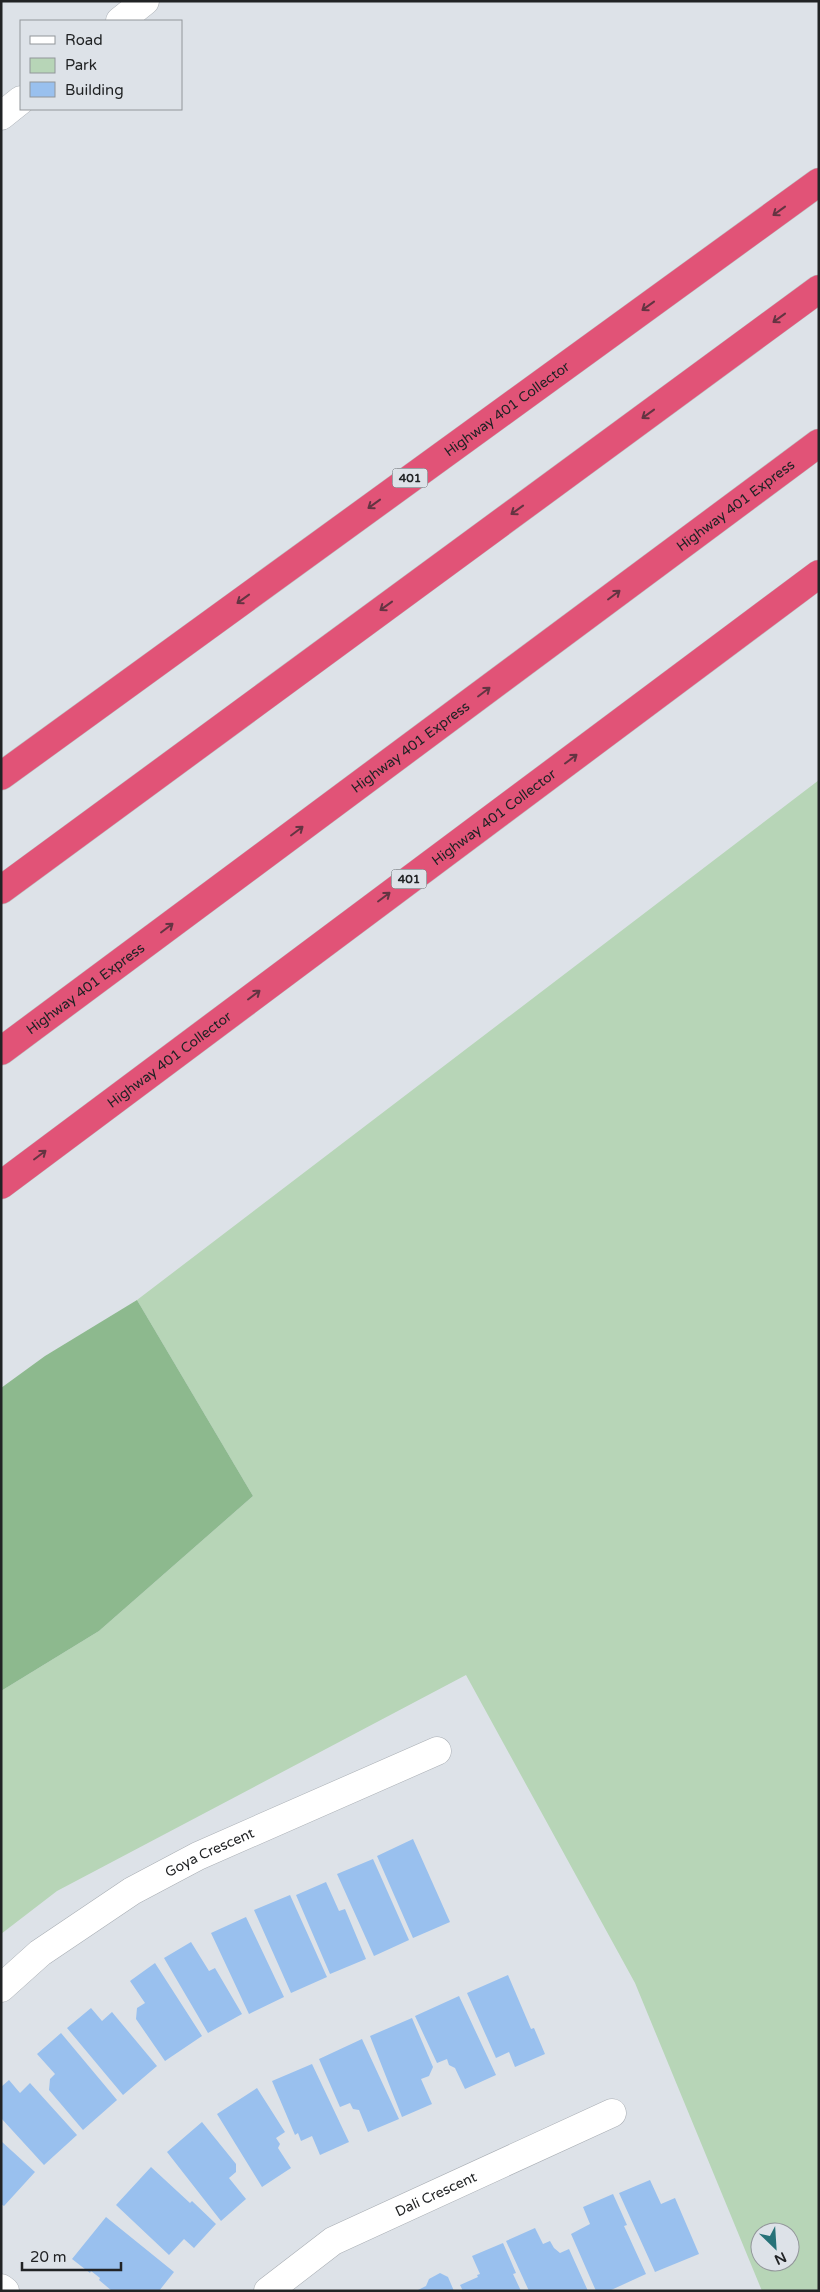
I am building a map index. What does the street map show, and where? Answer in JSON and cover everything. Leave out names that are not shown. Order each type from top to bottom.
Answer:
[{"type":"highway","name":"Highway 401 Collector","points":[[1,776],[819,182]]},
{"type":"highway","points":[[1,890],[819,289]]},
{"type":"highway","name":"Highway 401 Express","points":[[1,1051],[819,443]]},
{"type":"highway","name":"Highway 401 Collector","points":[[1,1185],[819,574]]},
{"type":"street","points":[[121,20],[145,1]]},
{"type":"street","points":[[1,116],[20,101]]},
{"type":"street","name":"Goya Crescent","points":[[1,1988],[40,1953],[132,1891],[198,1856],[437,1751]]},
{"type":"street","name":"Dali Crescent","points":[[268,2291],[333,2241],[612,2113]]},
{"type":"street","points":[[1,2288],[5,2291]]},
{"type":"green space","points":[[819,780],[819,2291],[762,2291],[754,2272],[800,2272],[800,2222],[750,2222],[750,2262],[635,1983],[466,1675],[57,1891],[1,1934],[1,1691],[99,1631],[253,1496],[137,1300]]},
{"type":"green space","points":[[137,1300],[253,1496],[99,1631],[1,1691],[1,1388],[45,1356]]},
{"type":"building","points":[[413,1839],[450,1922],[413,1938],[377,1856]]},
{"type":"building","points":[[373,1859],[409,1940],[374,1956],[337,1874]]},
{"type":"building","points":[[326,1882],[339,1911],[345,1909],[366,1959],[330,1974],[296,1895]]},
{"type":"building","points":[[290,1895],[327,1977],[291,1993],[254,1910]]},
{"type":"building","points":[[246,1917],[284,1997],[249,2014],[211,1933]]},
{"type":"building","points":[[191,1942],[209,1971],[215,1968],[242,2014],[208,2033],[164,1958]]},
{"type":"building","points":[[155,1963],[202,2036],[165,2061],[136,2019],[137,2008],[145,2003],[130,1981]]},
{"type":"building","points":[[508,1975],[531,2029],[534,2028],[545,2054],[515,2067],[509,2052],[496,2058],[467,1993]]},
{"type":"building","points":[[459,1996],[496,2075],[465,2089],[455,2068],[449,2065],[447,2059],[437,2063],[415,2016]]},
{"type":"building","points":[[91,2008],[102,2021],[112,2012],[157,2066],[123,2095],[67,2028]]},
{"type":"building","points":[[412,2018],[433,2067],[429,2076],[421,2079],[432,2104],[402,2117],[370,2036]]},
{"type":"building","points":[[61,2033],[117,2100],[83,2130],[49,2090],[50,2079],[55,2074],[37,2054]]},
{"type":"building","points":[[362,2039],[399,2119],[368,2132],[359,2110],[353,2109],[350,2103],[340,2107],[319,2059]]},
{"type":"building","points":[[312,2064],[349,2142],[320,2155],[312,2136],[301,2141],[298,2133],[295,2135],[272,2081]]},
{"type":"building","points":[[9,2080],[20,2093],[30,2083],[77,2135],[44,2165],[1,2118],[1,2087]]},
{"type":"building","points":[[257,2088],[285,2132],[276,2138],[280,2144],[278,2148],[291,2168],[262,2187],[217,2114]]},
{"type":"building","points":[[202,2122],[236,2164],[236,2172],[229,2178],[246,2199],[221,2221],[167,2152]]},
{"type":"building","points":[[1,2141],[35,2172],[4,2206],[1,2204]]},
{"type":"building","points":[[151,2167],[216,2224],[194,2248],[184,2239],[169,2255],[116,2205]]},
{"type":"building","points":[[650,2180],[661,2204],[675,2198],[699,2254],[655,2272],[619,2193]]},
{"type":"building","points":[[613,2194],[627,2225],[624,2226],[646,2274],[609,2291],[596,2291],[571,2234],[590,2224],[583,2207]]},
{"type":"building","points":[[106,2217],[174,2272],[159,2291],[112,2291],[99,2280],[100,2278],[72,2259]]},
{"type":"building","points":[[535,2228],[543,2244],[550,2241],[560,2253],[569,2249],[588,2291],[529,2291],[506,2241]]},
{"type":"building","points":[[503,2243],[516,2273],[513,2274],[521,2291],[463,2291],[460,2285],[478,2277],[477,2275],[480,2274],[472,2256]]},
{"type":"building","points":[[440,2273],[448,2277],[454,2291],[416,2291],[426,2286],[429,2279]]}]
